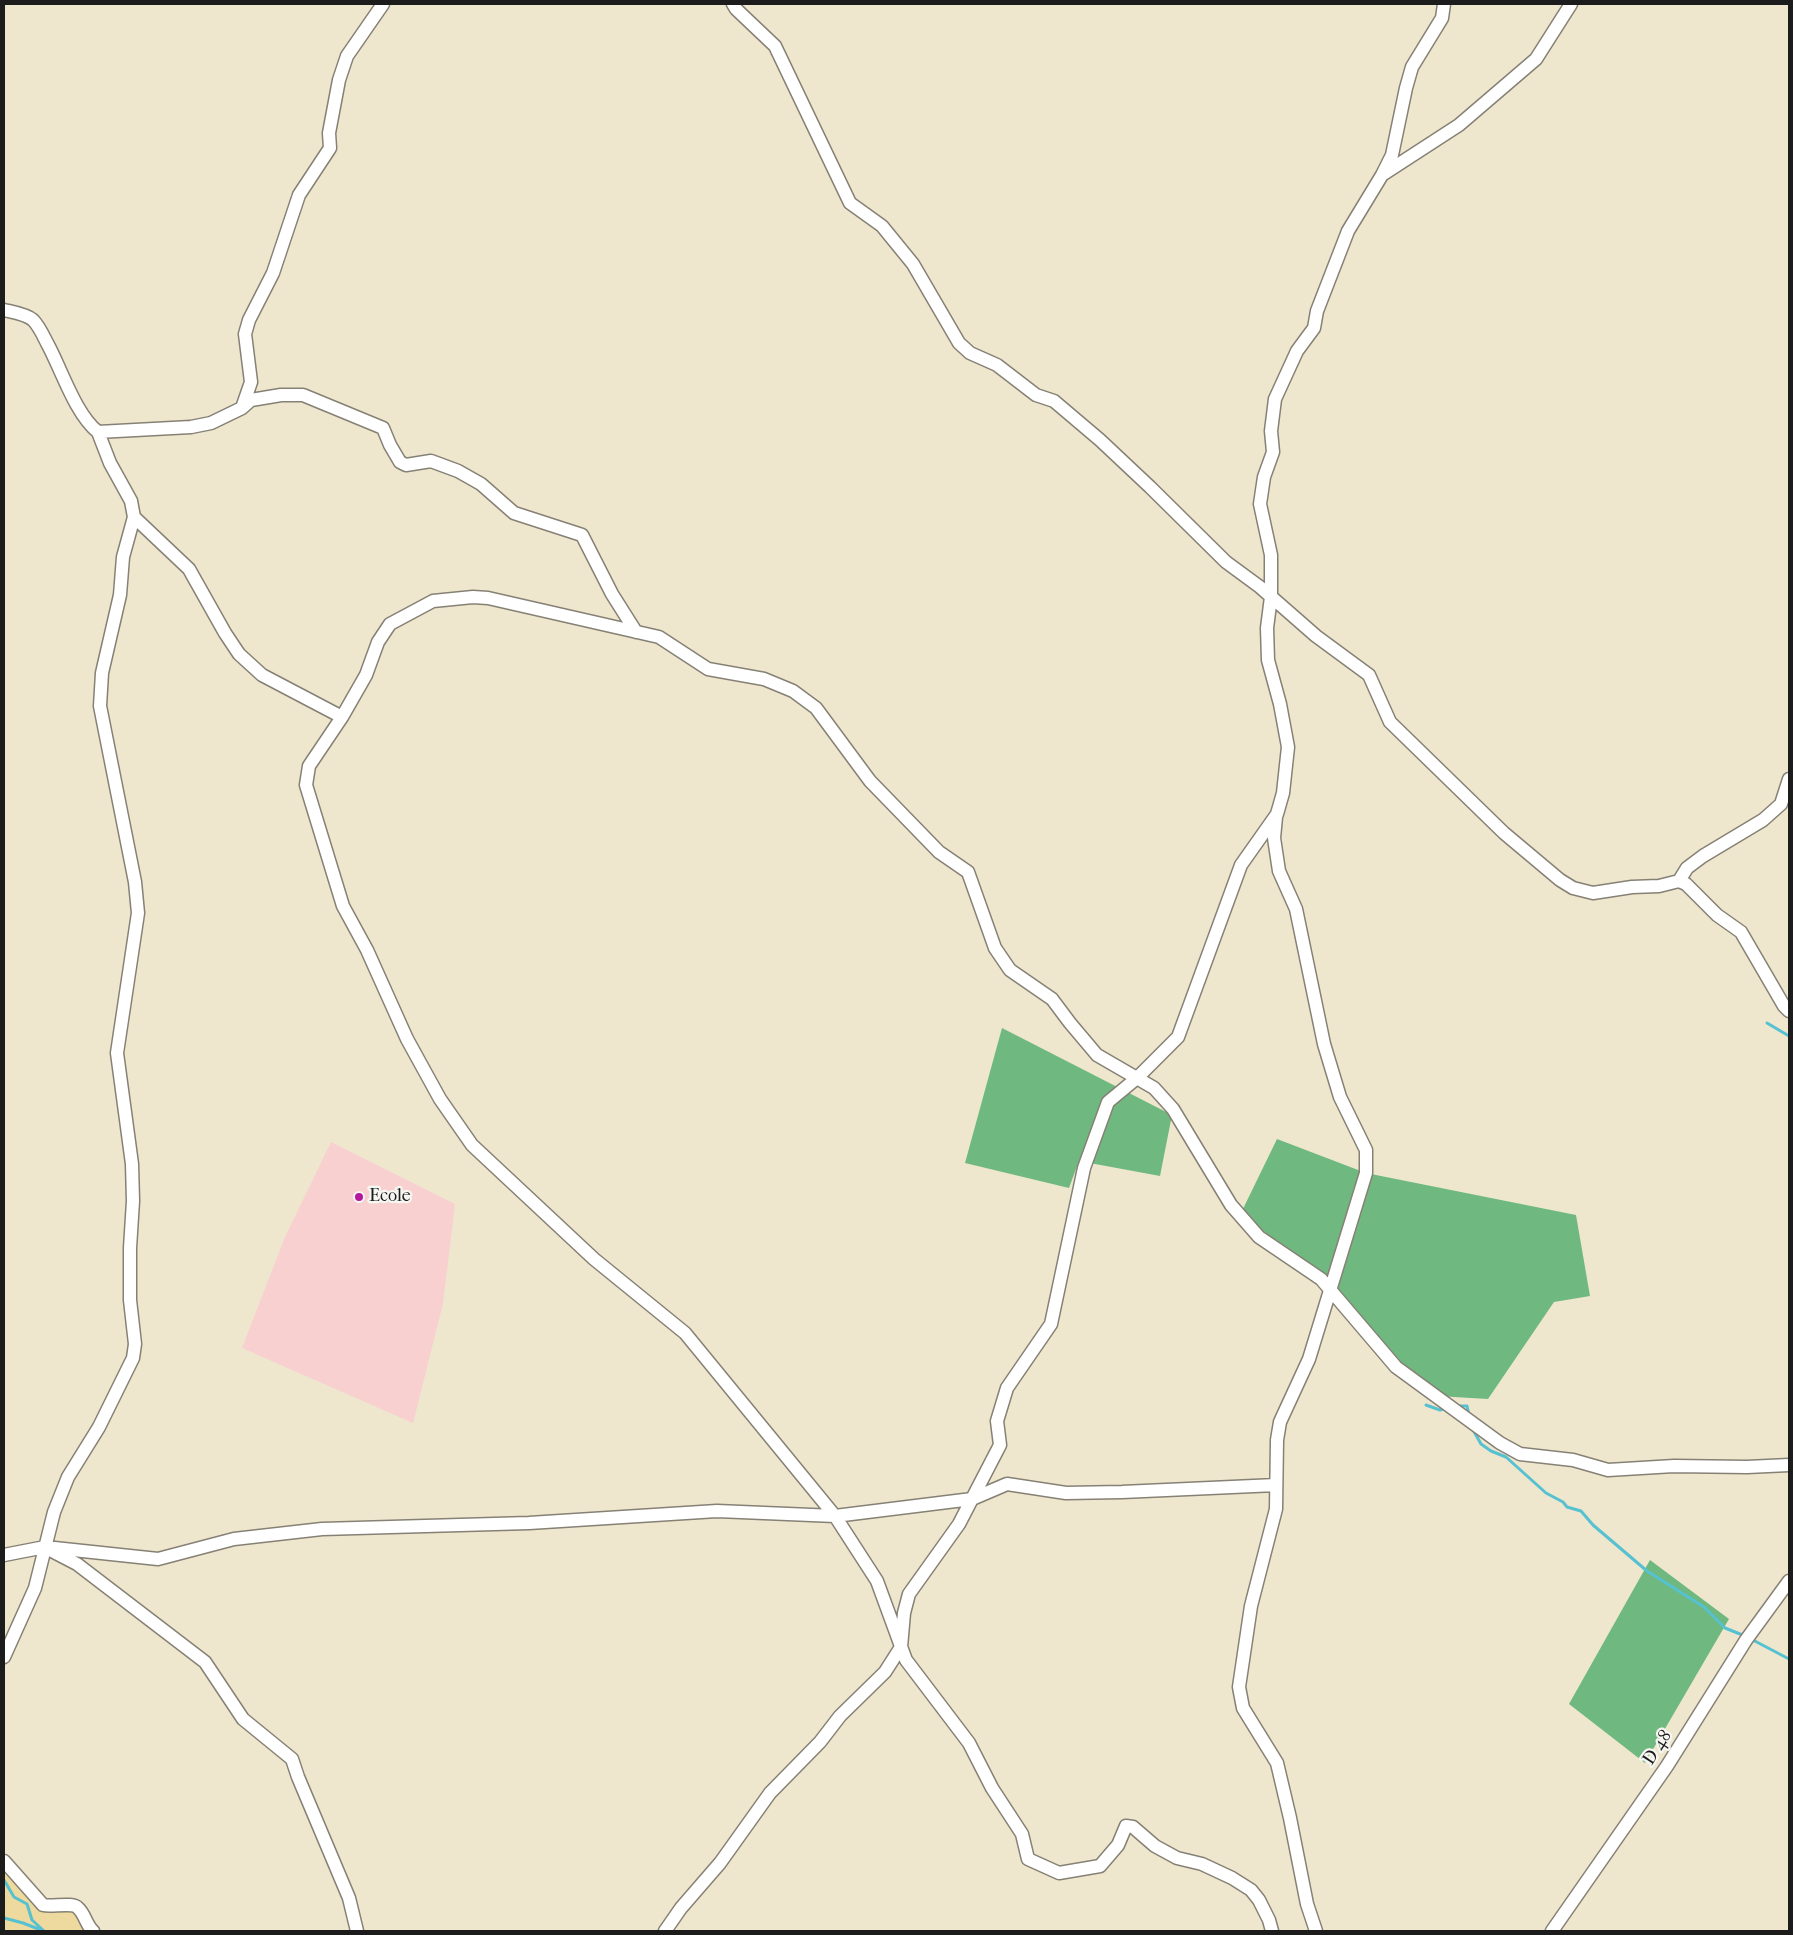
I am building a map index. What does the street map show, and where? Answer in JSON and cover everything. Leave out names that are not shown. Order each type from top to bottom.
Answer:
[{"type":"street","points":[[242,408],[251,382],[245,334],[248,320],[273,273],[299,195],[330,148],[329,132],[339,80],[347,56],[383,4]]},
{"type":"street","points":[[733,4],[775,46],[850,203],[882,226],[913,264],[959,343],[970,353],[997,365],[1036,395],[1054,401],[1143,480],[1226,562],[1272,597],[1316,636],[1369,675],[1390,722],[1504,833],[1560,880],[1573,888],[1593,892],[1659,886],[1679,881],[1686,884],[1717,915],[1741,932],[1784,1006],[1789,1011]]},
{"type":"street","points":[[1316,1931],[1307,1904],[1290,1818],[1276,1763],[1243,1708],[1239,1687],[1251,1606],[1276,1509],[1277,1440],[1280,1422],[1308,1359],[1366,1174],[1366,1150],[1340,1097],[1324,1044],[1296,909],[1279,871],[1274,838],[1277,814],[1283,793],[1288,747],[1280,704],[1268,660],[1267,628],[1272,597],[1271,555],[1260,504],[1264,477],[1273,452],[1271,431],[1276,399],[1297,351],[1314,328],[1317,311],[1348,231],[1392,155],[1412,67],[1442,18],[1444,4]]},
{"type":"street","points":[[1382,175],[1458,125],[1536,59],[1571,4]]},
{"type":"street","points":[[4,310],[31,318],[37,325],[59,365],[75,401],[90,426],[98,432],[110,463],[132,501],[134,516],[123,557],[120,595],[102,673],[100,706],[135,882],[138,913],[117,1054],[132,1164],[133,1200],[130,1248],[130,1300],[135,1344],[133,1358],[99,1427],[68,1477],[54,1512],[35,1588],[4,1657]]},
{"type":"street","points":[[98,432],[191,427],[211,423],[242,408],[251,400],[281,395],[303,395],[383,428],[390,446],[400,462],[406,465],[431,461],[458,471],[481,484],[514,513],[582,535],[612,594],[636,632]]},
{"type":"street","points":[[134,516],[189,569],[239,654],[262,675],[342,718]]},
{"type":"street","points":[[1272,1931],[1259,1900],[1251,1890],[1232,1878],[1202,1864],[1177,1858],[1155,1846],[1133,1827],[1126,1826],[1118,1845],[1100,1866],[1059,1873],[1028,1859],[1022,1834],[992,1788],[969,1743],[906,1660],[877,1581],[835,1516],[685,1333],[594,1259],[472,1145],[440,1099],[406,1039],[367,950],[342,906],[306,785],[309,766],[342,718],[366,675],[378,642],[390,624],[401,616],[433,601],[473,597],[488,598],[660,637],[708,669],[764,679],[786,688],[816,708],[870,781],[939,852],[968,872],[995,948],[1010,970],[1052,999],[1097,1055],[1154,1088],[1174,1109],[1231,1205],[1259,1237],[1321,1279],[1396,1367],[1500,1443],[1520,1454],[1573,1460],[1608,1470],[1674,1466],[1747,1467],[1789,1465]]},
{"type":"street","points":[[1679,881],[1687,868],[1703,856],[1763,820],[1781,804],[1789,779]]},
{"type":"street","points":[[665,1931],[681,1908],[720,1863],[770,1793],[820,1742],[840,1716],[885,1672],[901,1647],[904,1613],[909,1594],[959,1524],[1000,1445],[997,1421],[1007,1388],[1051,1324],[1084,1168],[1108,1102],[1137,1078],[1178,1037],[1241,865],[1277,814]]},
{"type":"street","points":[[4,1555],[45,1547],[158,1559],[234,1539],[322,1529],[529,1523],[717,1511],[835,1516],[972,1498],[1006,1484],[1066,1493],[1276,1486]]},
{"type":"street","points":[[45,1547],[77,1564],[205,1662],[243,1719],[292,1759],[349,1898],[357,1931]]},
{"type":"street","name":"D 48","points":[[1552,1931],[1667,1766],[1748,1637],[1789,1581]]},
{"type":"street","points":[[4,1860],[43,1905],[52,1907],[72,1905],[78,1908],[87,1925],[93,1931]]},
{"type":"shaded area","points":[[331,1142],[455,1204],[443,1303],[413,1423],[242,1348],[285,1237]]},
{"type":"green space","points":[[1002,1028],[1172,1115],[1160,1176],[1079,1161],[1069,1188],[965,1163]]},
{"type":"green space","points":[[1277,1139],[1366,1173],[1576,1215],[1590,1296],[1554,1302],[1488,1399],[1437,1396],[1396,1367],[1321,1279],[1240,1215]]},
{"type":"green space","points":[[1650,1560],[1729,1619],[1645,1763],[1569,1704]]},
{"type":"sand","points":[[4,1869],[43,1905],[72,1905],[93,1931],[4,1931]]},
{"type":"waterway","points":[[1767,1023],[1789,1036]]},
{"type":"waterway","points":[[1426,1405],[1440,1410],[1447,1408]]},
{"type":"waterway","points":[[1458,1406],[1467,1406],[1469,1415]]},
{"type":"waterway","points":[[1472,1428],[1481,1444],[1491,1451],[1506,1457],[1546,1493],[1563,1502],[1567,1507],[1581,1511],[1593,1525],[1647,1571],[1704,1607],[1725,1628],[1745,1636]]},
{"type":"waterway","points":[[1751,1639],[1789,1659]]},
{"type":"waterway","points":[[4,1880],[14,1897],[27,1904],[32,1920],[44,1931]]},
{"type":"waterway","points":[[4,1918],[41,1930]]},
{"type":"place","name":"Ecole","points":[[359,1197]]}]
